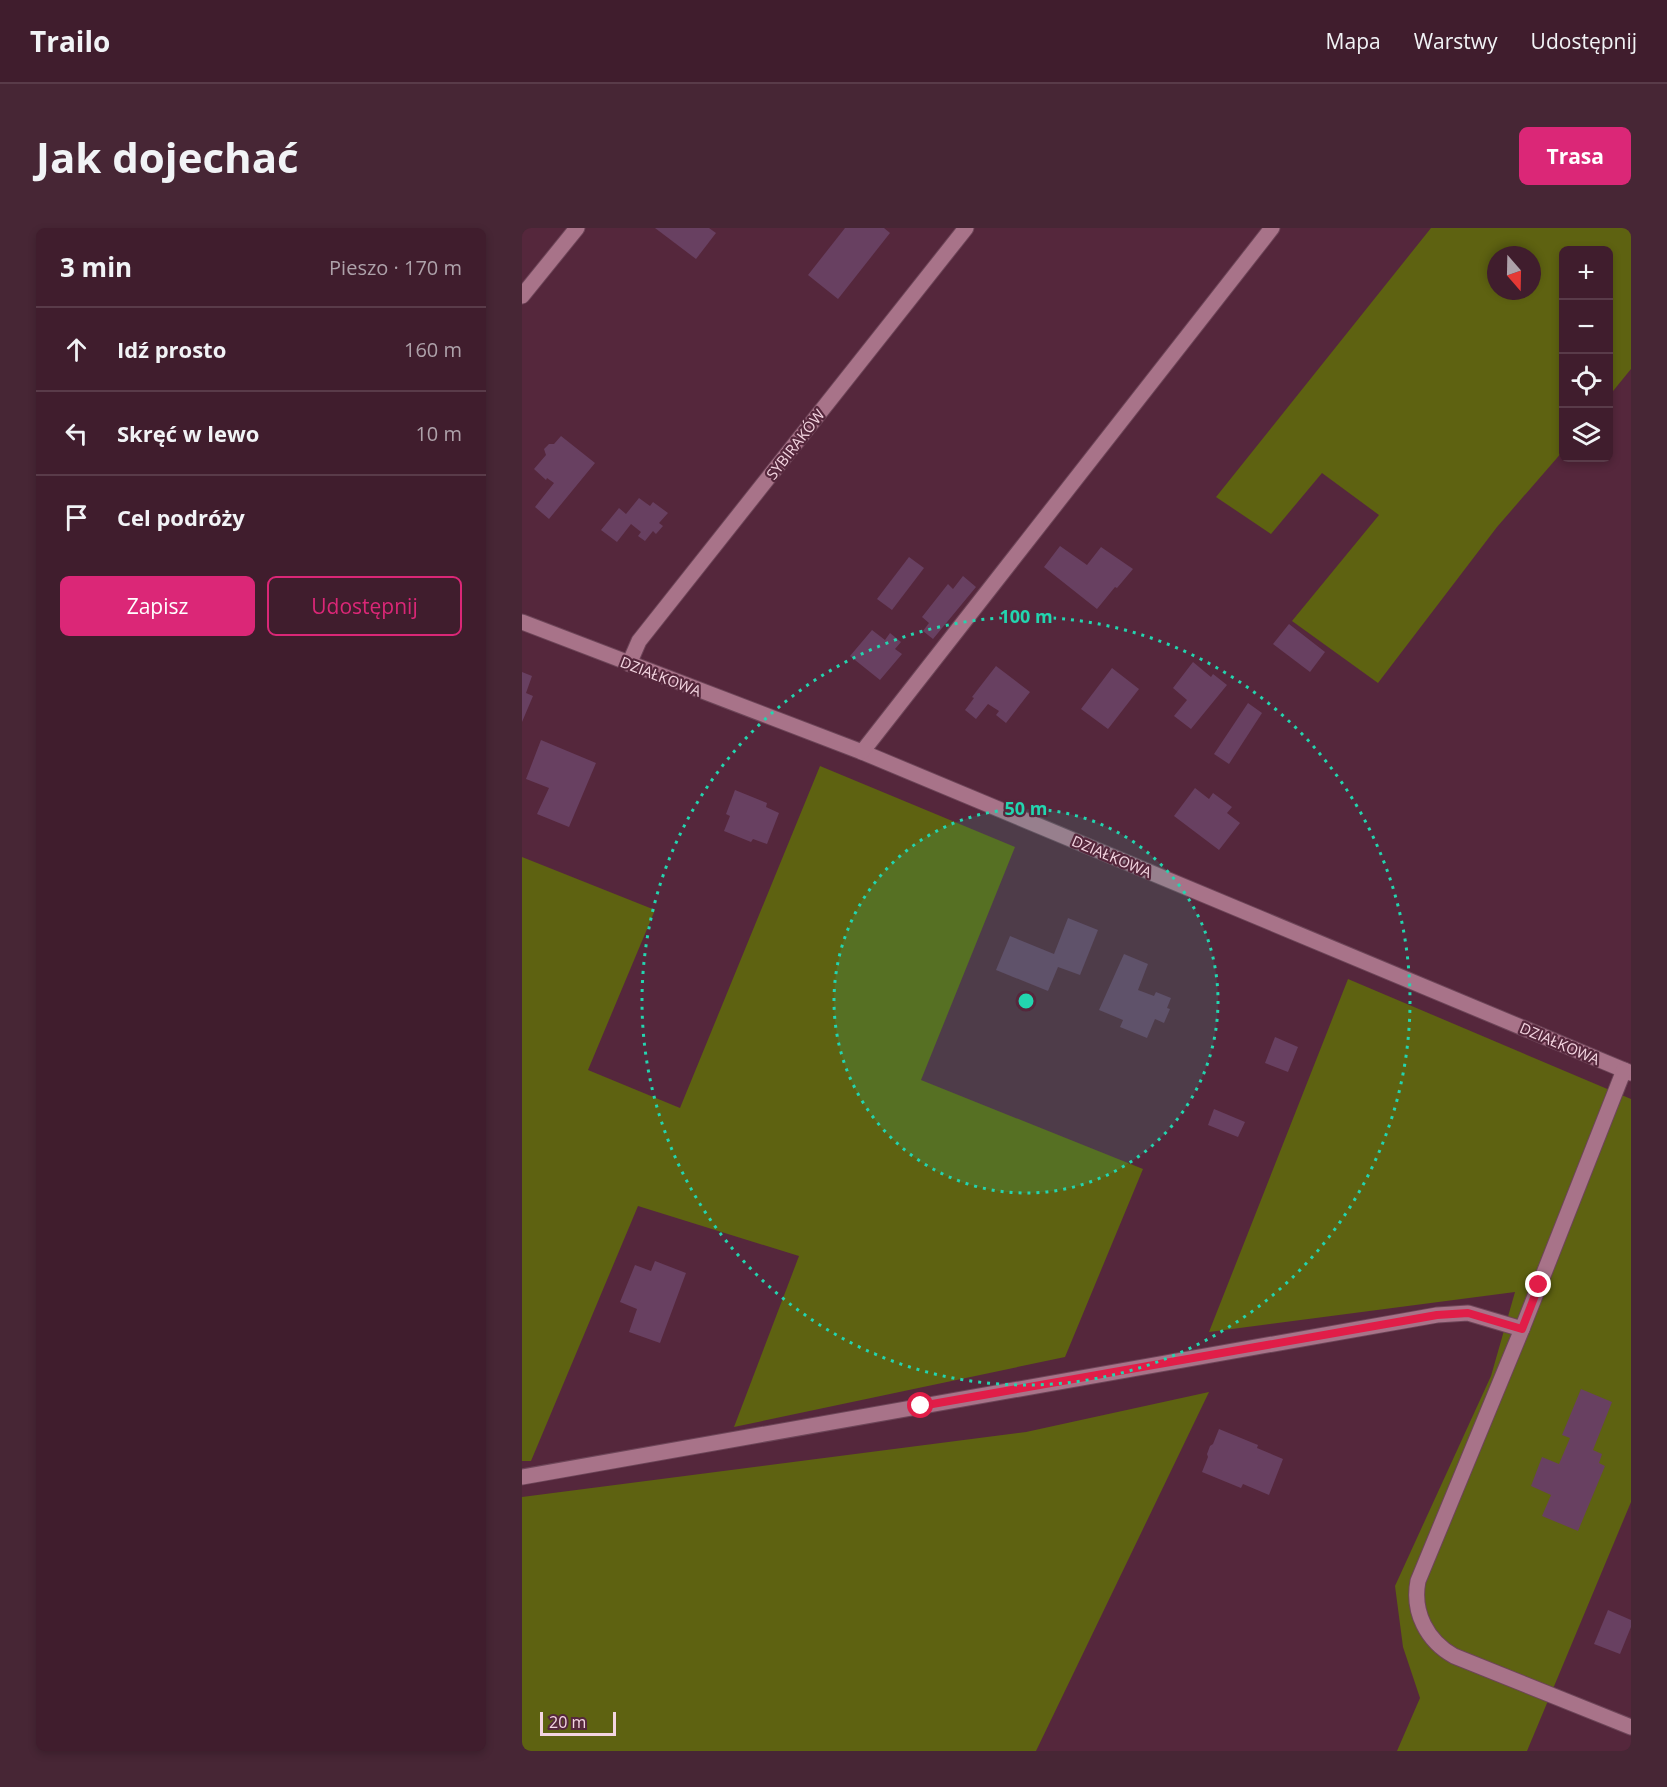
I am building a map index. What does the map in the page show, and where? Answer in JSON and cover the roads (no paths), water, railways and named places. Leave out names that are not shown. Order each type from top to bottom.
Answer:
[{"type":"street","points":[[522,296],[578,228]]},
{"type":"street","name":"SYBIRAKÓW","points":[[629,664],[639,641],[966,228]]},
{"type":"street","points":[[862,752],[1272,228]]},
{"type":"street","name":"DZIAŁKOWA","points":[[522,622],[862,752],[1627,1071]]},
{"type":"street","points":[[1627,1071],[1418,1581],[1416,1591],[1423,1624],[1432,1637],[1449,1653],[1631,1727]]},
{"type":"street","points":[[522,1477],[1437,1315],[1468,1313],[1522,1329]]}]
